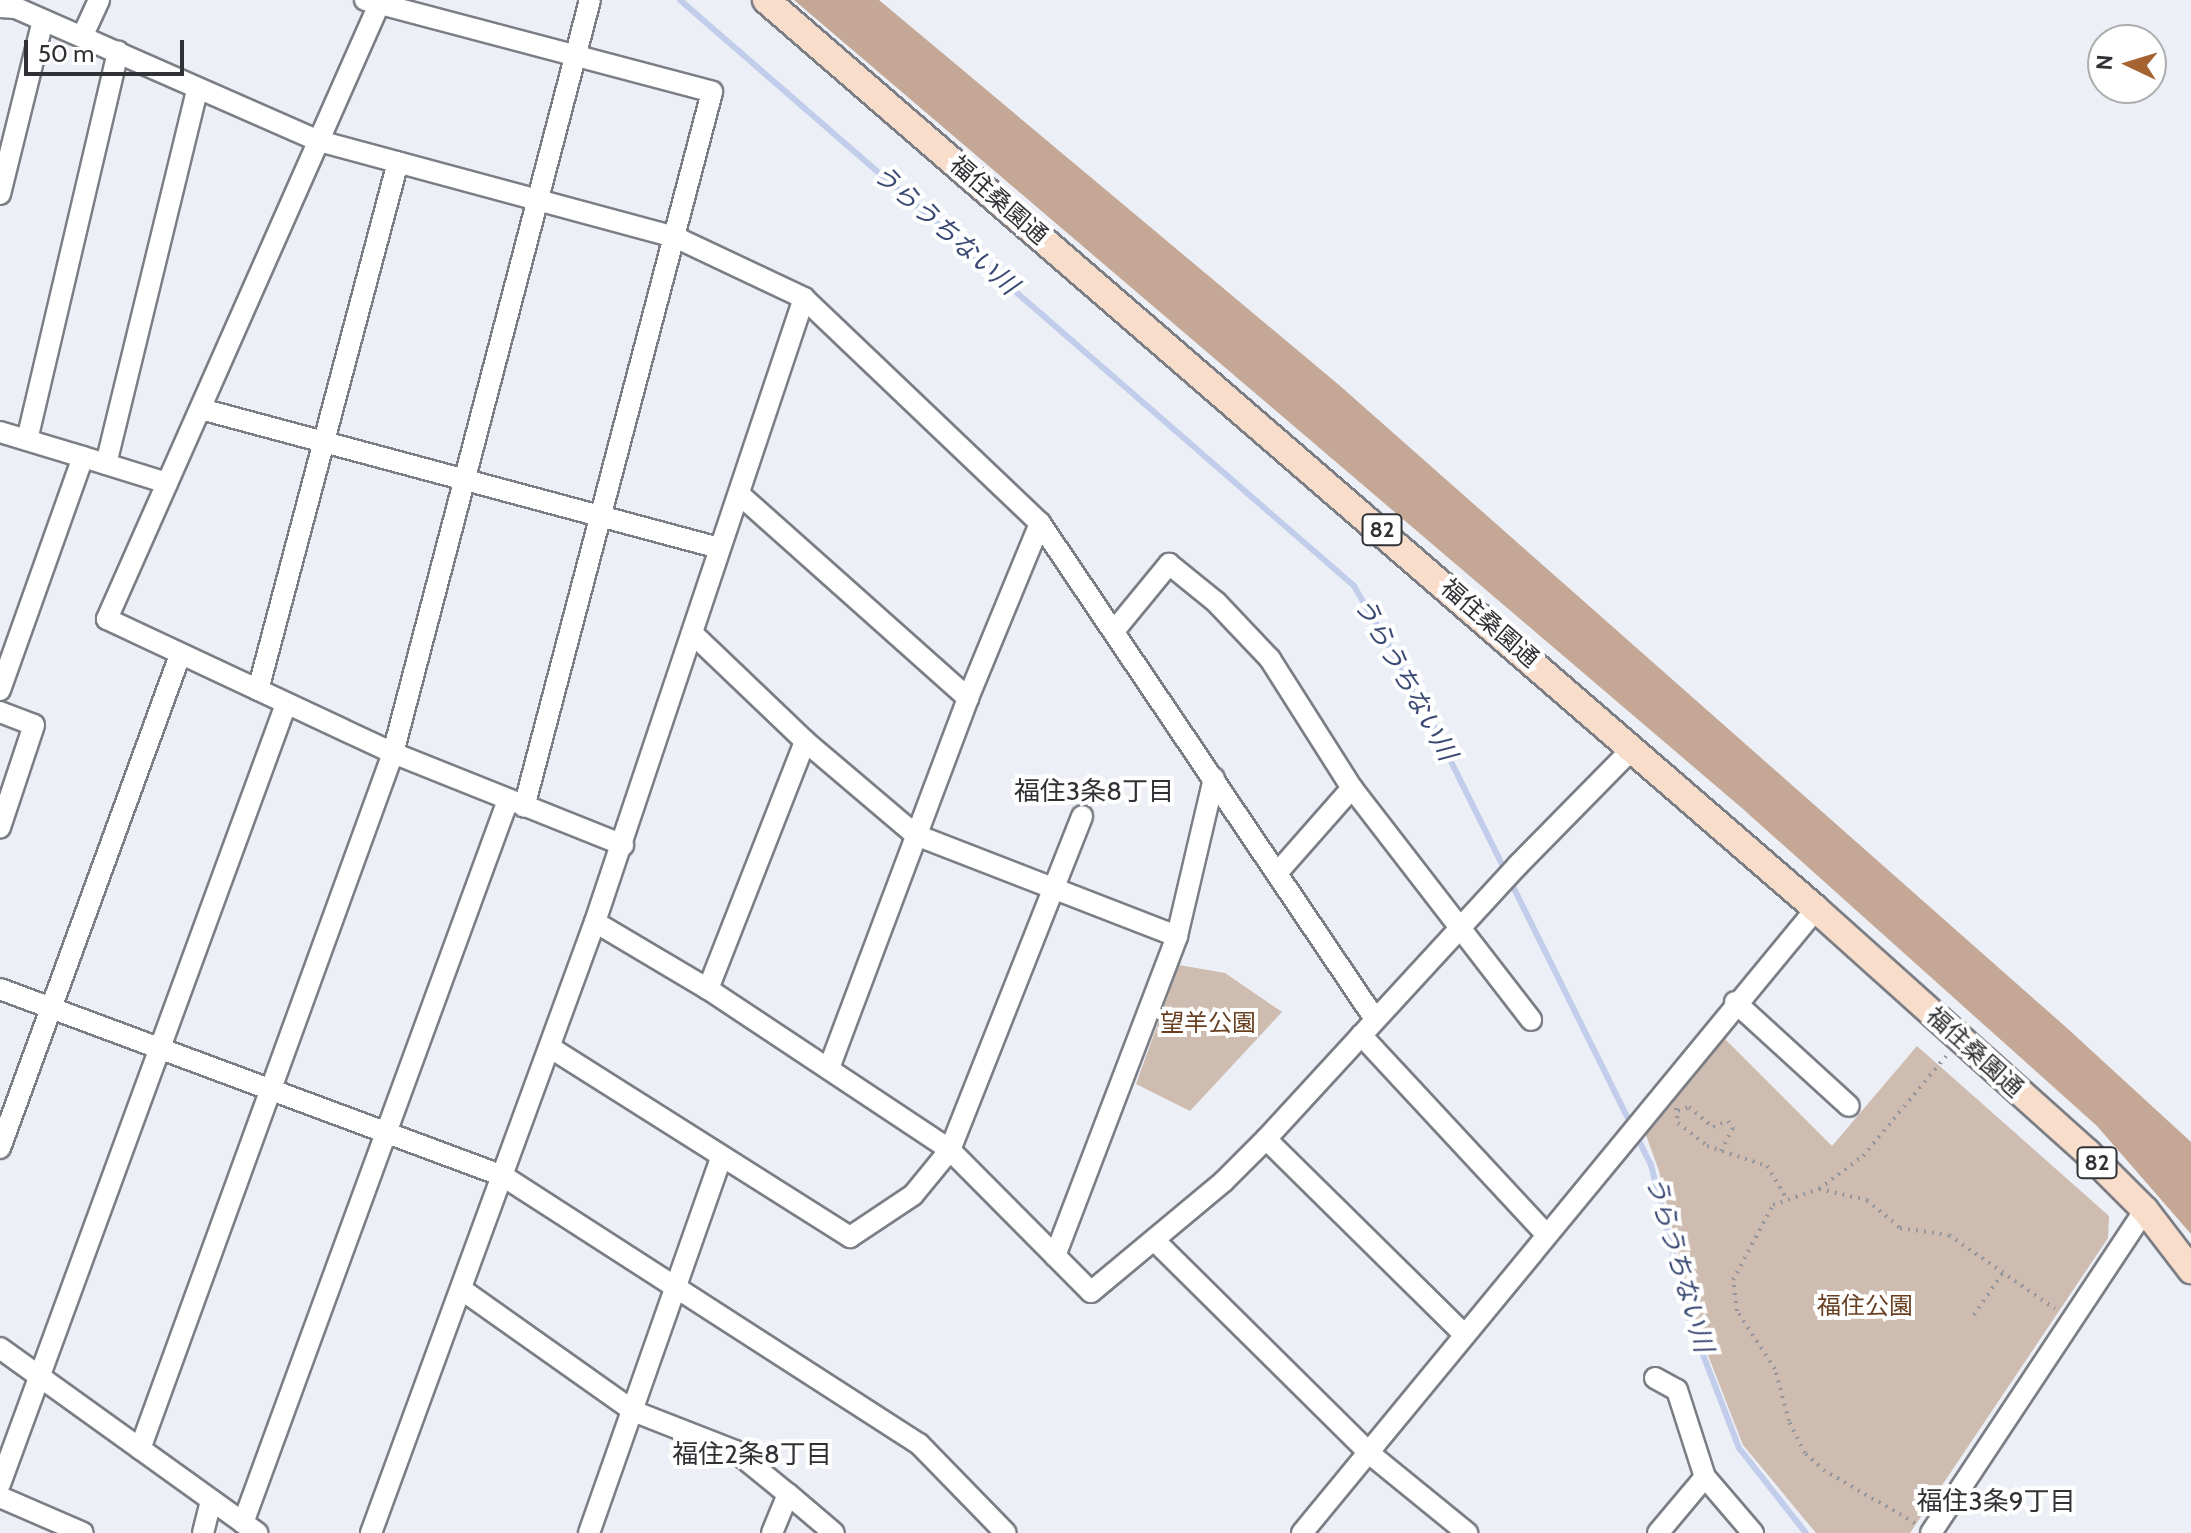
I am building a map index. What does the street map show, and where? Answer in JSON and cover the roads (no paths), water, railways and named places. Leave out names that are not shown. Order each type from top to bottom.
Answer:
[{"type":"main road","name":"福住桑園通","points":[[766,0],[1634,747],[1816,909],[2145,1210],[2191,1270]]},
{"type":"street","points":[[82,37],[99,0]]},
{"type":"street","points":[[140,1449],[393,753],[590,0]]},
{"type":"street","points":[[0,1348],[250,1528],[389,1132],[516,803],[599,514],[712,92],[375,2],[319,141],[107,619],[393,753],[516,803],[623,845]]},
{"type":"street","points":[[0,7],[43,20],[319,141],[675,237],[804,298],[1040,523],[1375,1019]]},
{"type":"street","points":[[0,194],[43,20]]},
{"type":"street","points":[[27,440],[118,52]]},
{"type":"street","points":[[106,464],[197,90]]},
{"type":"street","points":[[258,690],[398,162]]},
{"type":"street","points":[[371,1533],[623,845],[804,298]]},
{"type":"street","points":[[201,409],[464,476],[719,548]]},
{"type":"street","points":[[1,435],[27,440],[167,483]]},
{"type":"street","points":[[0,690],[83,457]]},
{"type":"street","points":[[739,494],[968,698]]},
{"type":"street","points":[[829,1068],[968,698],[1040,523]]},
{"type":"street","points":[[1114,631],[1169,564],[1216,602],[1270,659],[1352,788],[1531,1020]]},
{"type":"street","points":[[692,633],[805,741],[916,835],[1053,892],[1177,936]]},
{"type":"street","points":[[0,1148],[180,655]]},
{"type":"street","points":[[0,1484],[158,1046],[286,704]]},
{"type":"street","points":[[0,712],[34,725],[7,787],[0,827]]},
{"type":"street","points":[[708,989],[805,741]]},
{"type":"street","points":[[595,922],[708,989],[950,1150],[1091,1292],[1266,1139],[1501,883],[1634,747]]},
{"type":"street","points":[[1055,1256],[1177,936],[1214,778]]},
{"type":"street","points":[[1278,872],[1352,788]]},
{"type":"street","points":[[551,1048],[850,1237],[913,1195],[950,1150],[1082,816]]},
{"type":"street","points":[[1302,1533],[1735,1002],[1816,909]]},
{"type":"street","points":[[0,989],[503,1176],[919,1444],[1006,1533]]},
{"type":"street","points":[[1735,1002],[1849,1106]]},
{"type":"street","points":[[1361,1035],[1547,1235]]},
{"type":"street","points":[[1266,1139],[1465,1335]]},
{"type":"street","points":[[589,1533],[721,1158]]},
{"type":"street","points":[[1931,1533],[2145,1210]]},
{"type":"street","points":[[1154,1240],[1369,1453],[1467,1533]]},
{"type":"street","points":[[461,1289],[633,1411],[735,1451],[834,1533]]},
{"type":"street","points":[[1655,1378],[1677,1390],[1705,1477],[1753,1533]]},
{"type":"street","points":[[1658,1533],[1705,1477]]},
{"type":"street","points":[[772,1533],[788,1494]]},
{"type":"street","points":[[0,1497],[83,1533]]},
{"type":"street","points":[[203,1533],[211,1501]]},
{"type":"waterway","name":"うらうちない川","points":[[680,0],[1354,586],[1422,703],[1651,1165],[1690,1321],[1739,1448],[1806,1533]]},
{"type":"district","name":"福住3条8丁目","points":[[1094,792]]},
{"type":"district","name":"福住2条8丁目","points":[[752,1455]]},
{"type":"district","name":"福住3条9丁目","points":[[1996,1502]]},
{"type":"park label","name":"望羊公園","points":[[1208,1023]]},
{"type":"park label","name":"福住公園","points":[[1865,1306]]}]
